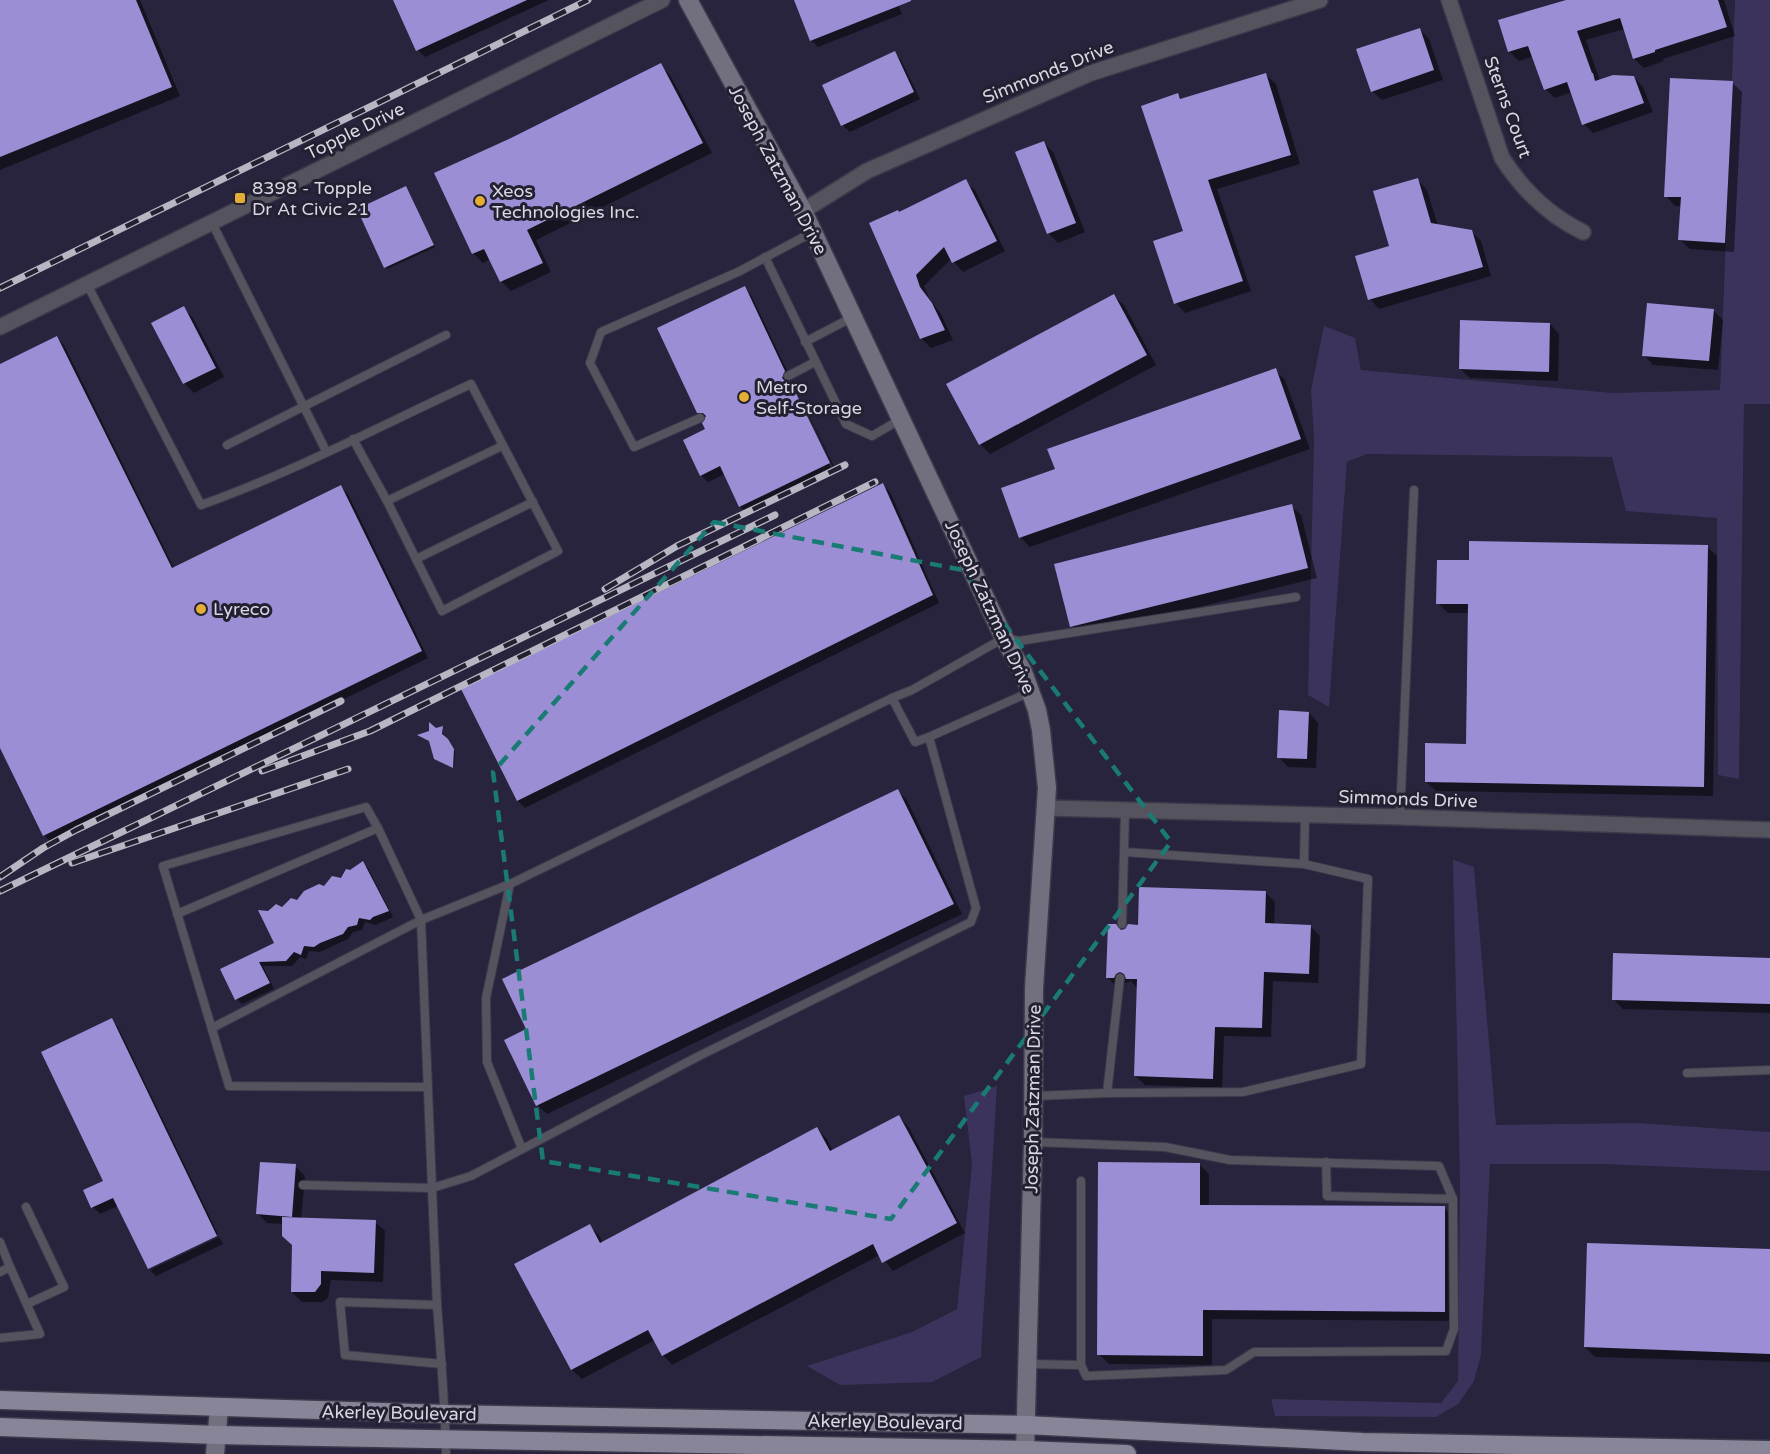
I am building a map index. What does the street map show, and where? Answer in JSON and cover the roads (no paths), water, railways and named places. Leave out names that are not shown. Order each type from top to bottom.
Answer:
[{"type":"main road","name":"Akerley Boulevard","points":[[0,1400],[446,1414],[1026,1425],[1363,1448],[1770,1450]]},
{"type":"main road","name":"Akerley Boulevard","points":[[0,1426],[446,1446],[1127,1454]]},
{"type":"street","name":"Topple Drive","points":[[0,327],[662,0]]},
{"type":"street","name":"Joseph Zatzman Drive","points":[[688,0],[803,211],[1031,692],[1041,730],[1047,788],[1034,988],[1033,1142],[1025,1452]]},
{"type":"street","name":"Simmonds Drive","points":[[803,211],[867,171],[1091,73],[1320,0]]},
{"type":"street","name":"Sterns Court","points":[[1449,0],[1502,158],[1514,176],[1537,200],[1583,232]]},
{"type":"street","name":"Simmonds Drive","points":[[1046,808],[1770,830]]},
{"type":"street","points":[[215,1454],[219,1408]]},
{"type":"lane","points":[[212,223],[326,451]]},
{"type":"lane","points":[[700,418],[634,447],[590,363],[601,332],[738,272],[813,232]]},
{"type":"lane","points":[[765,257],[846,424],[872,436],[901,419]]},
{"type":"lane","points":[[87,284],[201,505],[256,485],[326,451],[471,384],[558,551],[442,611],[353,439]]},
{"type":"lane","points":[[805,342],[853,317]]},
{"type":"lane","points":[[227,445],[446,335]]},
{"type":"lane","points":[[788,376],[815,362]]},
{"type":"lane","points":[[387,501],[502,446]]},
{"type":"lane","points":[[1400,817],[1414,490]]},
{"type":"lane","points":[[416,559],[533,502]]},
{"type":"lane","points":[[212,1028],[421,920],[510,884],[912,690],[1005,638],[1019,641],[1296,597]]},
{"type":"lane","points":[[892,698],[915,742],[1031,692]]},
{"type":"lane","points":[[303,1185],[432,1188],[471,1176],[699,1056],[971,922],[976,908],[929,737]]},
{"type":"lane","points":[[428,1087],[229,1086],[163,866],[366,807],[378,828],[421,920],[428,1087],[432,1188],[436,1305],[446,1414],[446,1446]]},
{"type":"lane","points":[[1122,924],[1125,811]]},
{"type":"lane","points":[[1304,864],[1305,816]]},
{"type":"lane","points":[[177,914],[378,828]]},
{"type":"lane","points":[[1033,1096],[1243,1092],[1361,1064],[1368,879],[1304,864],[1124,852]]},
{"type":"lane","points":[[510,884],[486,998],[487,1062],[522,1149]]},
{"type":"lane","points":[[1107,1093],[1120,978]]},
{"type":"lane","points":[[1687,1073],[1770,1070]]},
{"type":"lane","points":[[1033,1142],[1165,1147],[1230,1160],[1439,1166],[1453,1199],[1454,1329],[1446,1351],[1254,1352],[1226,1370],[1086,1376],[1080,1365],[1081,1182]]},
{"type":"lane","points":[[1326,1162],[1327,1196],[1453,1199]]},
{"type":"lane","points":[[26,1207],[64,1287],[27,1304]]},
{"type":"lane","points":[[0,1242],[40,1334],[0,1338]]},
{"type":"lane","points":[[0,1272],[10,1267]]},
{"type":"lane","points":[[436,1305],[340,1302],[345,1355],[442,1364]]},
{"type":"lane","points":[[1027,1364],[1080,1365]]},
{"type":"railway","points":[[0,288],[588,0]]},
{"type":"railway","points":[[605,589],[677,546],[845,465]]},
{"type":"railway","points":[[262,771],[370,731],[875,482]]},
{"type":"railway","points":[[0,891],[775,515]]},
{"type":"railway","points":[[0,877],[43,848],[76,830],[341,701]]},
{"type":"railway","points":[[72,863],[348,769]]},
{"type":"place","name":"8398 - Topple Dr At Civic 21","points":[[240,198]]},
{"type":"place","name":"Xeos Technologies Inc.","points":[[480,201]]},
{"type":"place","name":"Metro Self-Storage","points":[[744,397]]},
{"type":"place","name":"Lyreco","points":[[201,609]]}]
